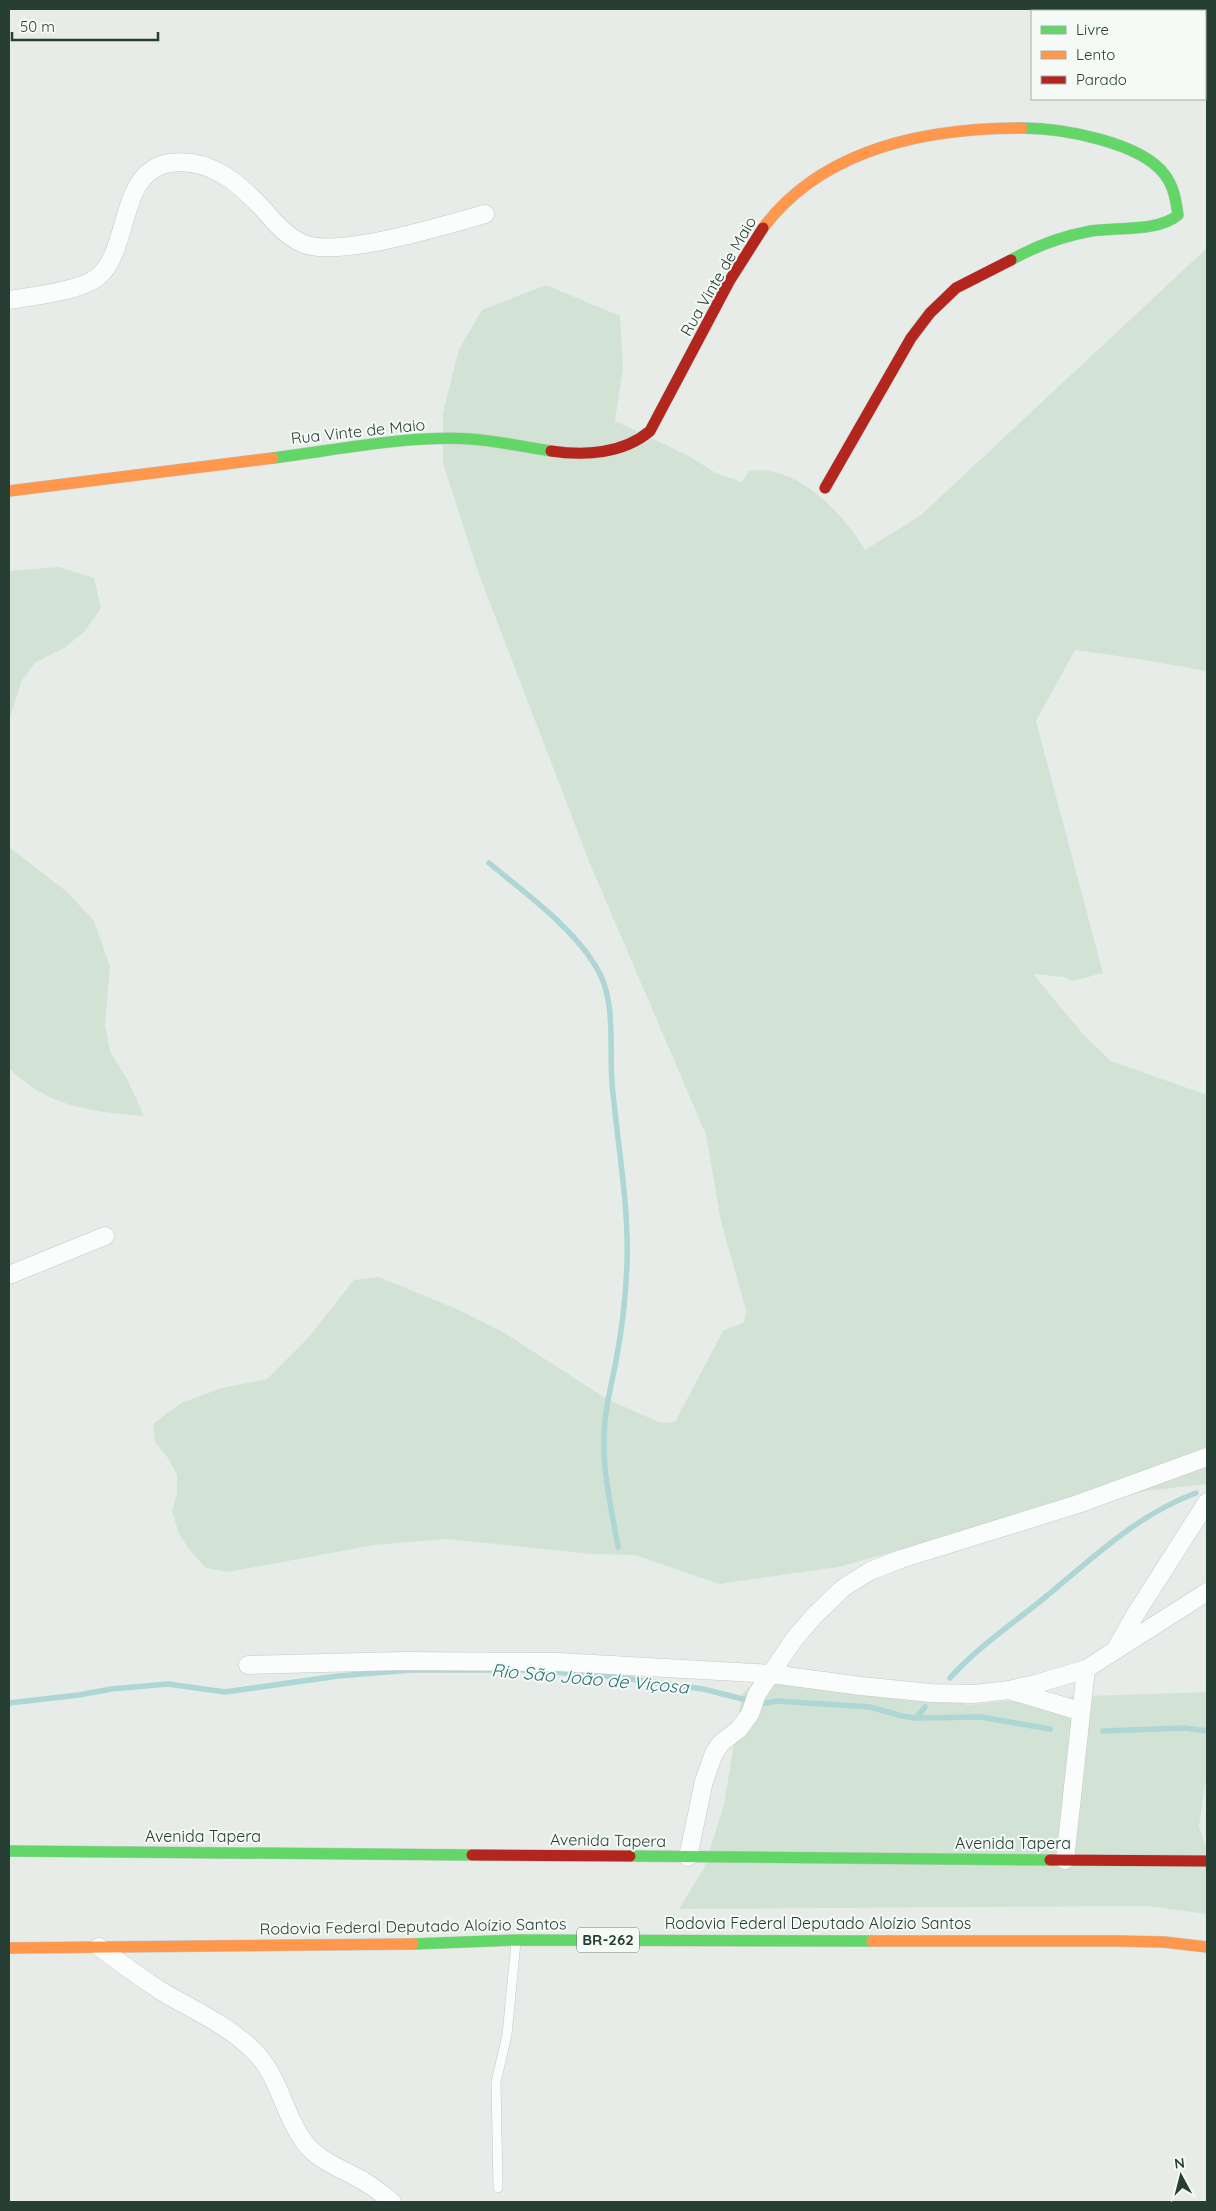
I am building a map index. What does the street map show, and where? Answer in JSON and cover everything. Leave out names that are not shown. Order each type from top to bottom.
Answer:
[{"type":"main road","name":"Rua Vinte de Maio","points":[[9,491],[382,444],[436,439],[472,439],[508,443],[579,455],[620,447],[650,431],[749,249],[770,220],[801,187],[838,162],[896,143],[978,128],[1027,128],[1072,134],[1120,146],[1154,161],[1168,176],[1174,191],[1178,215],[1172,220],[1160,224],[1091,231],[1056,240],[1029,250],[956,288],[930,313],[911,338],[825,488]]},
{"type":"main road","name":"Avenida Tapera","points":[[9,1851],[1207,1861]]},
{"type":"main road","name":"Rodovia Federal Deputado Aloízio Santos","points":[[9,1948],[389,1945],[517,1940],[1118,1940],[1164,1942],[1207,1947]]},
{"type":"street","points":[[9,300],[73,288],[98,277],[108,266],[136,187],[149,171],[169,163],[193,163],[215,169],[237,182],[281,230],[304,244],[328,246],[368,243],[485,214]]},
{"type":"street","points":[[9,1275],[105,1236]]},
{"type":"street","points":[[688,1857],[704,1781],[714,1753],[721,1743],[740,1728],[750,1714],[758,1694],[795,1638],[815,1615],[844,1588],[870,1571],[943,1545],[1078,1504],[1207,1458]]},
{"type":"street","points":[[1116,1650],[1140,1607],[1207,1502]]},
{"type":"street","points":[[248,1665],[486,1661],[655,1666],[771,1674],[931,1693],[974,1694],[1009,1690],[1086,1669],[1207,1592]]},
{"type":"street","points":[[1065,1860],[1086,1669]]},
{"type":"street","points":[[1009,1690],[1080,1711]]},
{"type":"street","points":[[98,1947],[161,1991],[210,2018],[254,2051],[278,2086],[294,2127],[307,2145],[323,2159],[361,2180],[392,2202]]},
{"type":"lane","points":[[498,2188],[496,2082],[507,2036],[517,1940]]},
{"type":"green space","points":[[1207,248],[1207,671],[1075,650],[1036,721],[1103,973],[1073,981],[1064,977],[1033,974],[1083,1034],[1111,1061],[1207,1095],[1207,1484],[1145,1491],[1070,1512],[938,1540],[838,1567],[719,1584],[635,1555],[592,1554],[446,1539],[374,1545],[228,1572],[206,1568],[179,1534],[172,1511],[177,1494],[177,1475],[168,1458],[155,1442],[153,1424],[181,1403],[222,1388],[267,1379],[308,1338],[354,1280],[379,1277],[459,1310],[503,1332],[607,1399],[661,1423],[675,1422],[723,1331],[744,1322],[746,1310],[721,1222],[706,1135],[590,864],[477,569],[443,463],[443,413],[459,349],[482,310],[546,285],[620,316],[623,368],[615,421],[689,456],[716,473],[742,482],[749,471],[767,471],[784,475],[801,483],[831,507],[856,536],[865,550],[920,516]]},
{"type":"green space","points":[[59,567],[94,578],[101,608],[84,632],[64,648],[36,662],[22,680],[9,720],[9,571]]},
{"type":"green space","points":[[9,847],[67,892],[94,921],[110,966],[105,1025],[110,1051],[128,1081],[144,1116],[89,1109],[55,1099],[24,1081],[9,1068]]},
{"type":"green space","points":[[760,1677],[942,1688],[967,1705],[1032,1698],[1207,1692],[1207,1771],[1199,1826],[1207,1851],[1207,1914],[1147,1906],[679,1909],[704,1868],[724,1805],[742,1694]]},
{"type":"waterway","points":[[489,863],[546,910],[573,936],[595,965],[607,992],[611,1022],[612,1083],[627,1241],[623,1312],[604,1429],[606,1480],[618,1547]]},
{"type":"waterway","points":[[950,1678],[983,1646],[1115,1539],[1154,1513],[1196,1493]]},
{"type":"waterway","name":"Rio São João de Viçosa","points":[[9,1703],[79,1695],[111,1689],[168,1684],[225,1692],[338,1676],[411,1670],[528,1670],[616,1677],[703,1689],[755,1702],[777,1701],[870,1707],[916,1718],[981,1717],[1050,1729]]},
{"type":"waterway","points":[[916,1718],[925,1707]]},
{"type":"waterway","name":"Rio São João de Viçosa","points":[[1103,1731],[1185,1728],[1207,1731]]},
{"type":"traffic: fast","points":[[1011,260],[1030,250],[1070,236],[1091,231],[1136,228],[1159,224],[1178,215],[1171,184],[1154,164],[1138,154],[1099,139],[1078,134],[1022,128]]},
{"type":"traffic: fast","points":[[273,458],[397,441],[447,438],[481,440],[551,451]]},
{"type":"traffic: fast","points":[[9,1851],[472,1855]]},
{"type":"traffic: fast","points":[[630,1856],[1050,1860]]},
{"type":"traffic: fast","points":[[413,1944],[517,1940],[872,1941]]},
{"type":"traffic: slow","points":[[763,228],[788,201],[816,179],[847,161],[880,148],[950,132],[1022,128]]},
{"type":"traffic: slow","points":[[9,491],[273,458]]},
{"type":"traffic: slow","points":[[872,1941],[1118,1941],[1164,1942],[1207,1947]]},
{"type":"traffic: slow","points":[[9,1948],[413,1944]]},
{"type":"traffic: jam","points":[[551,451],[564,453],[603,452],[628,445],[650,431],[730,280],[763,228]]},
{"type":"traffic: jam","points":[[825,488],[911,338],[930,313],[956,288],[1011,260]]},
{"type":"traffic: jam","points":[[472,1855],[630,1856]]},
{"type":"traffic: jam","points":[[1050,1860],[1207,1861]]}]
